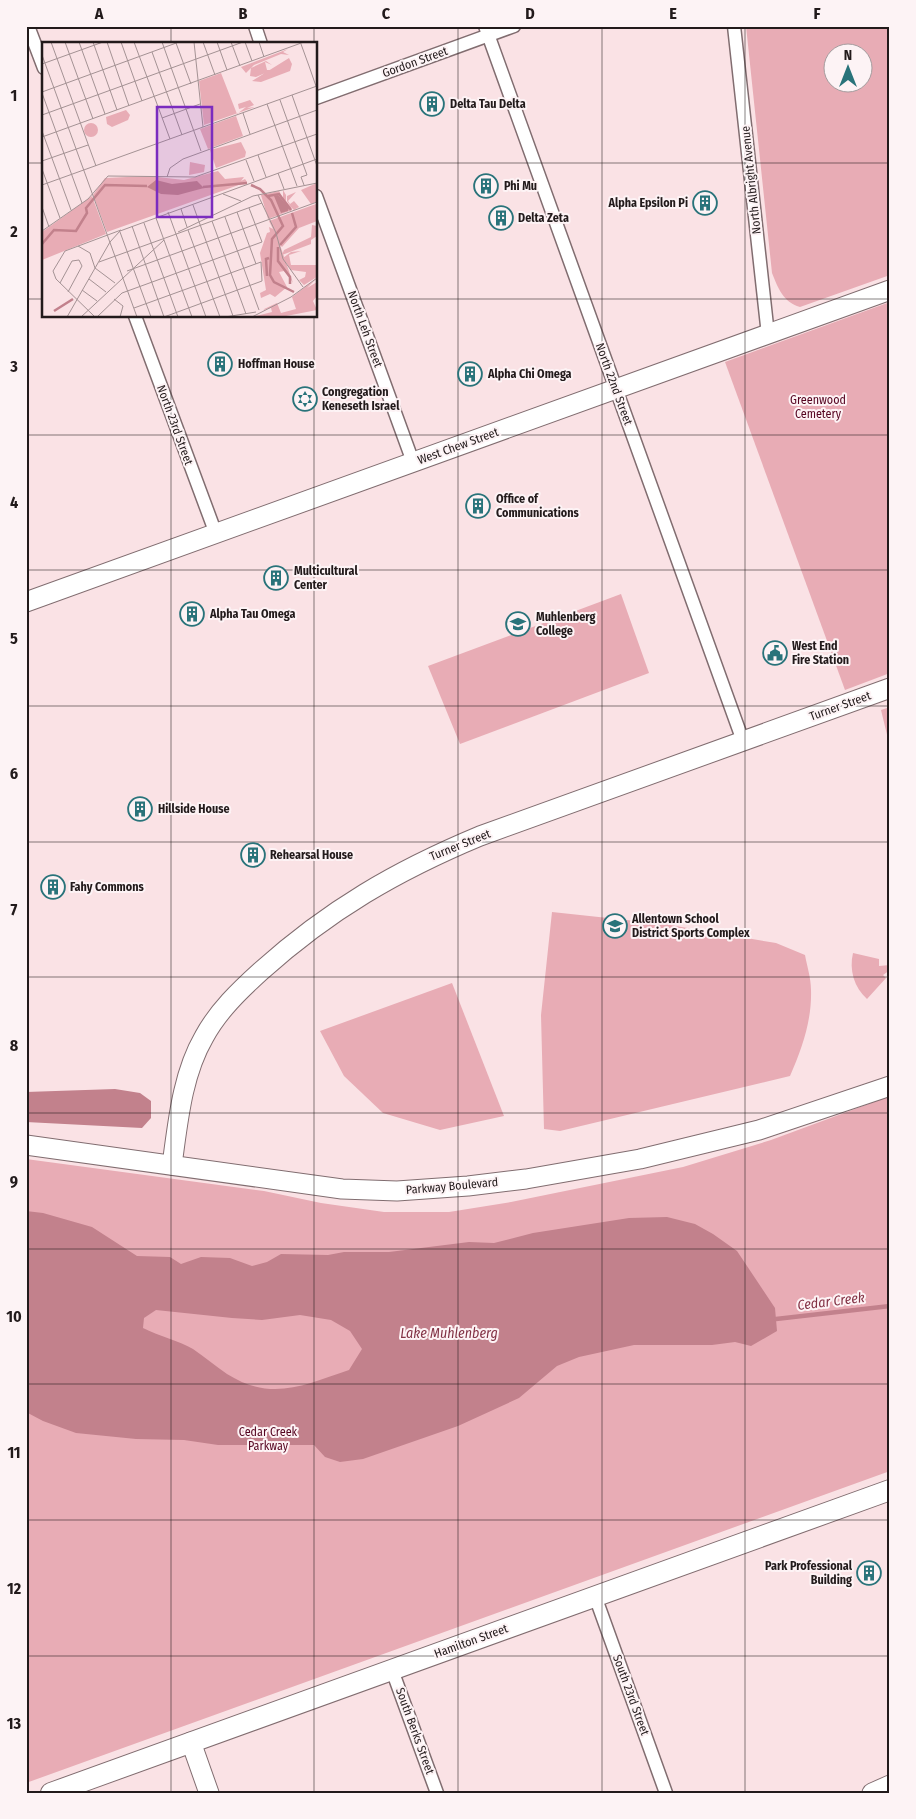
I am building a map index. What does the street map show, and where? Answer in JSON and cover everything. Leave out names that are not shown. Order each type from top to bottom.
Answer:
[{"type":"main road","name":"Hamilton Street","points":[[52,1793],[890,1490]]},
{"type":"street","points":[[28,26],[42,63]]},
{"type":"street","points":[[255,26],[260,42]]},
{"type":"street","name":"Gordon Street","points":[[318,97],[486,31],[514,26]]},
{"type":"street","name":"North Albright Avenue","points":[[734,26],[768,334]]},
{"type":"street","name":"North 22nd Street","points":[[486,31],[742,741]]},
{"type":"street","name":"North Leh Street","points":[[318,201],[413,462]]},
{"type":"street","name":"West Chew Street","points":[[26,602],[890,290]]},
{"type":"street","name":"North 23rd Street","points":[[135,318],[216,534]]},
{"type":"street","name":"Turner Street","points":[[172,1165],[180,1112],[190,1068],[204,1036],[221,1012],[249,982],[319,923],[357,897],[437,853],[480,836],[890,688]]},
{"type":"street","name":"Parkway Boulevard","points":[[26,1145],[355,1191],[397,1191],[468,1186],[583,1170],[708,1144],[792,1120],[890,1086]]},
{"type":"street","name":"South 23rd Street","points":[[595,1596],[666,1793]]},
{"type":"street","name":"South Berks Street","points":[[392,1670],[437,1793]]},
{"type":"street","points":[[191,1742],[209,1793]]},
{"type":"street","points":[[872,1793],[890,1785]]},
{"type":"green space","points":[[746,26],[890,26],[890,275],[800,307],[789,302],[779,289],[772,273]]},
{"type":"green space","name":"Greenwood Cemetery","points":[[890,302],[890,673],[845,690],[725,362]]},
{"type":"green space","points":[[621,594],[649,673],[460,744],[428,666]]},
{"type":"green space","points":[[890,707],[890,747],[881,710]]},
{"type":"green space","points":[[552,912],[664,924],[776,943],[805,955],[811,986],[810,1012],[802,1045],[790,1076],[560,1131],[544,1129],[541,1015]]},
{"type":"green space","points":[[853,953],[879,959],[879,966],[890,965],[890,970],[883,975],[886,978],[867,999],[856,984],[852,972]]},
{"type":"green space","points":[[452,983],[504,1116],[440,1130],[383,1113],[344,1076],[320,1031]]},
{"type":"green space","name":"Cedar Creek Parkway","points":[[890,1096],[890,1471],[26,1783],[26,1159],[264,1191],[321,1203],[384,1212],[449,1212],[511,1202],[683,1167],[771,1140]]},
{"type":"water","points":[[115,1089],[140,1093],[151,1101],[151,1118],[142,1128],[26,1122],[26,1092]]},
{"type":"water","name":"Lake Muhlenberg","points":[[26,1211],[43,1213],[92,1227],[137,1256],[170,1257],[181,1264],[201,1257],[230,1258],[252,1266],[267,1262],[281,1254],[328,1255],[344,1252],[389,1252],[469,1242],[494,1243],[533,1233],[629,1218],[667,1217],[695,1224],[737,1251],[775,1308],[777,1331],[751,1346],[735,1342],[712,1345],[634,1345],[579,1357],[557,1366],[519,1398],[458,1426],[363,1459],[340,1462],[325,1457],[314,1445],[218,1445],[184,1440],[136,1439],[76,1433],[43,1421],[26,1412]],"holes":[[[156,1310],[262,1320],[300,1315],[331,1320],[350,1331],[362,1349],[349,1370],[302,1385],[274,1389],[243,1382],[227,1374],[188,1346],[143,1328],[144,1318]]]},
{"type":"waterway","name":"Cedar Creek","points":[[776,1319],[890,1306]]},
{"type":"place","name":"Delta Tau Delta","points":[[432,104]]},
{"type":"place","name":"Phi Mu","points":[[486,186]]},
{"type":"place","name":"Alpha Epsilon Pi","points":[[705,203]]},
{"type":"place","name":"Delta Zeta","points":[[501,218]]},
{"type":"place","name":"Hoffman House","points":[[220,364]]},
{"type":"place","name":"Alpha Chi Omega","points":[[470,374]]},
{"type":"place","name":"Congregation Keneseth Israel","points":[[305,399]]},
{"type":"place","name":"Office of Communications","points":[[478,506]]},
{"type":"place","name":"Multicultural Center","points":[[276,578]]},
{"type":"place","name":"Alpha Tau Omega","points":[[192,614]]},
{"type":"place","name":"Muhlenberg College","points":[[518,624]]},
{"type":"place","name":"West End Fire Station","points":[[775,653]]},
{"type":"place","name":"Hillside House","points":[[140,809]]},
{"type":"place","name":"Rehearsal House","points":[[253,855]]},
{"type":"place","name":"Fahy Commons","points":[[53,887]]},
{"type":"place","name":"Allentown School District Sports Complex","points":[[615,926]]},
{"type":"place","name":"Park Professional Building","points":[[869,1573]]}]
